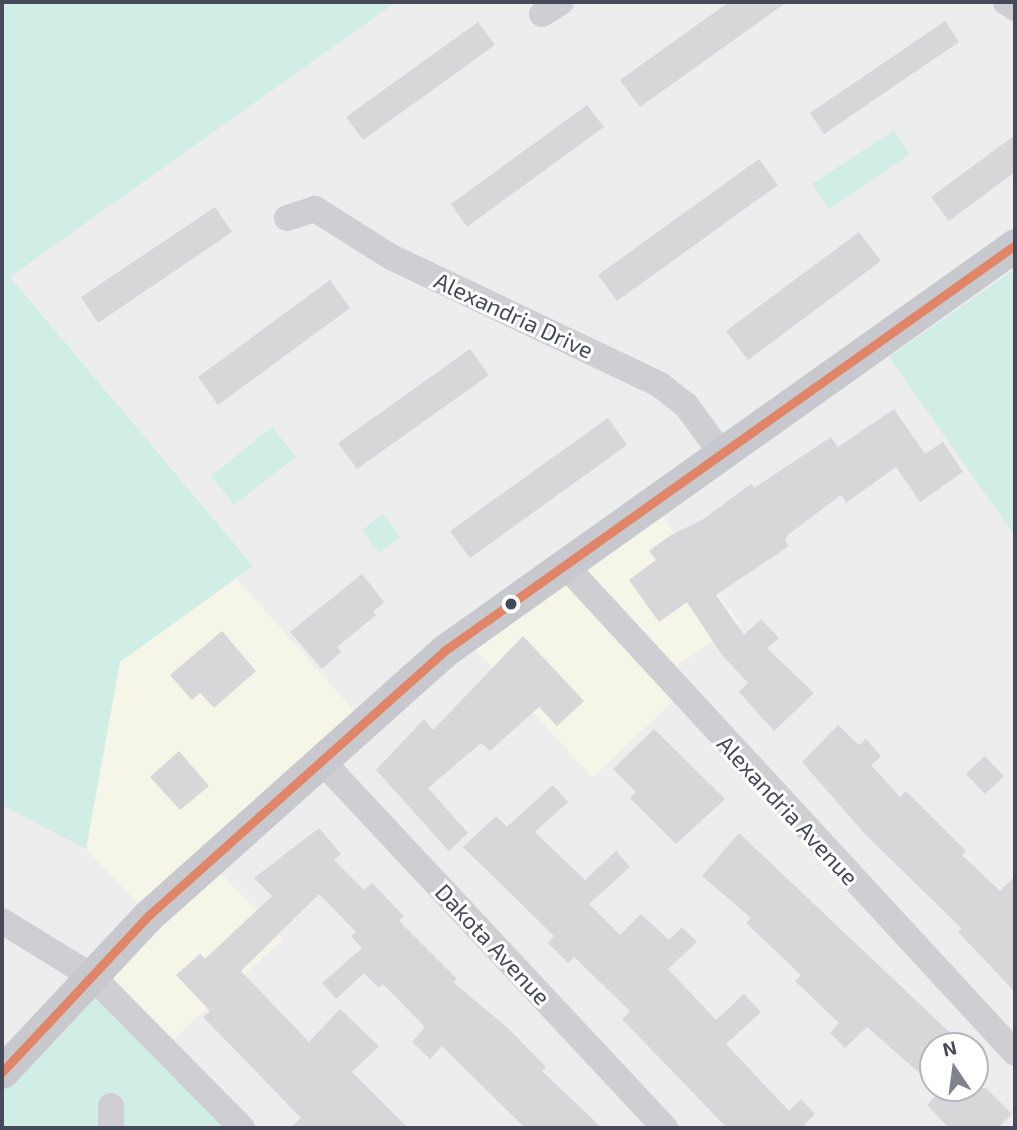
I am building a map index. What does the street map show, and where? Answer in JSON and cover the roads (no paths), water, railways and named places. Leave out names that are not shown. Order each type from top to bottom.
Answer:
[{"type":"main road","points":[[2,1072],[149,915],[444,652],[1015,245]]},
{"type":"street","points":[[1006,2],[1015,8]]},
{"type":"street","name":"Alexandria Drive","points":[[287,218],[315,209],[391,257],[660,385],[686,405],[721,453]]},
{"type":"street","name":"Alexandria Avenue","points":[[564,564],[1015,1053]]},
{"type":"street","name":"Dakota Avenue","points":[[321,760],[665,1128]]},
{"type":"street","points":[[2,921],[93,977],[242,1128]]}]
